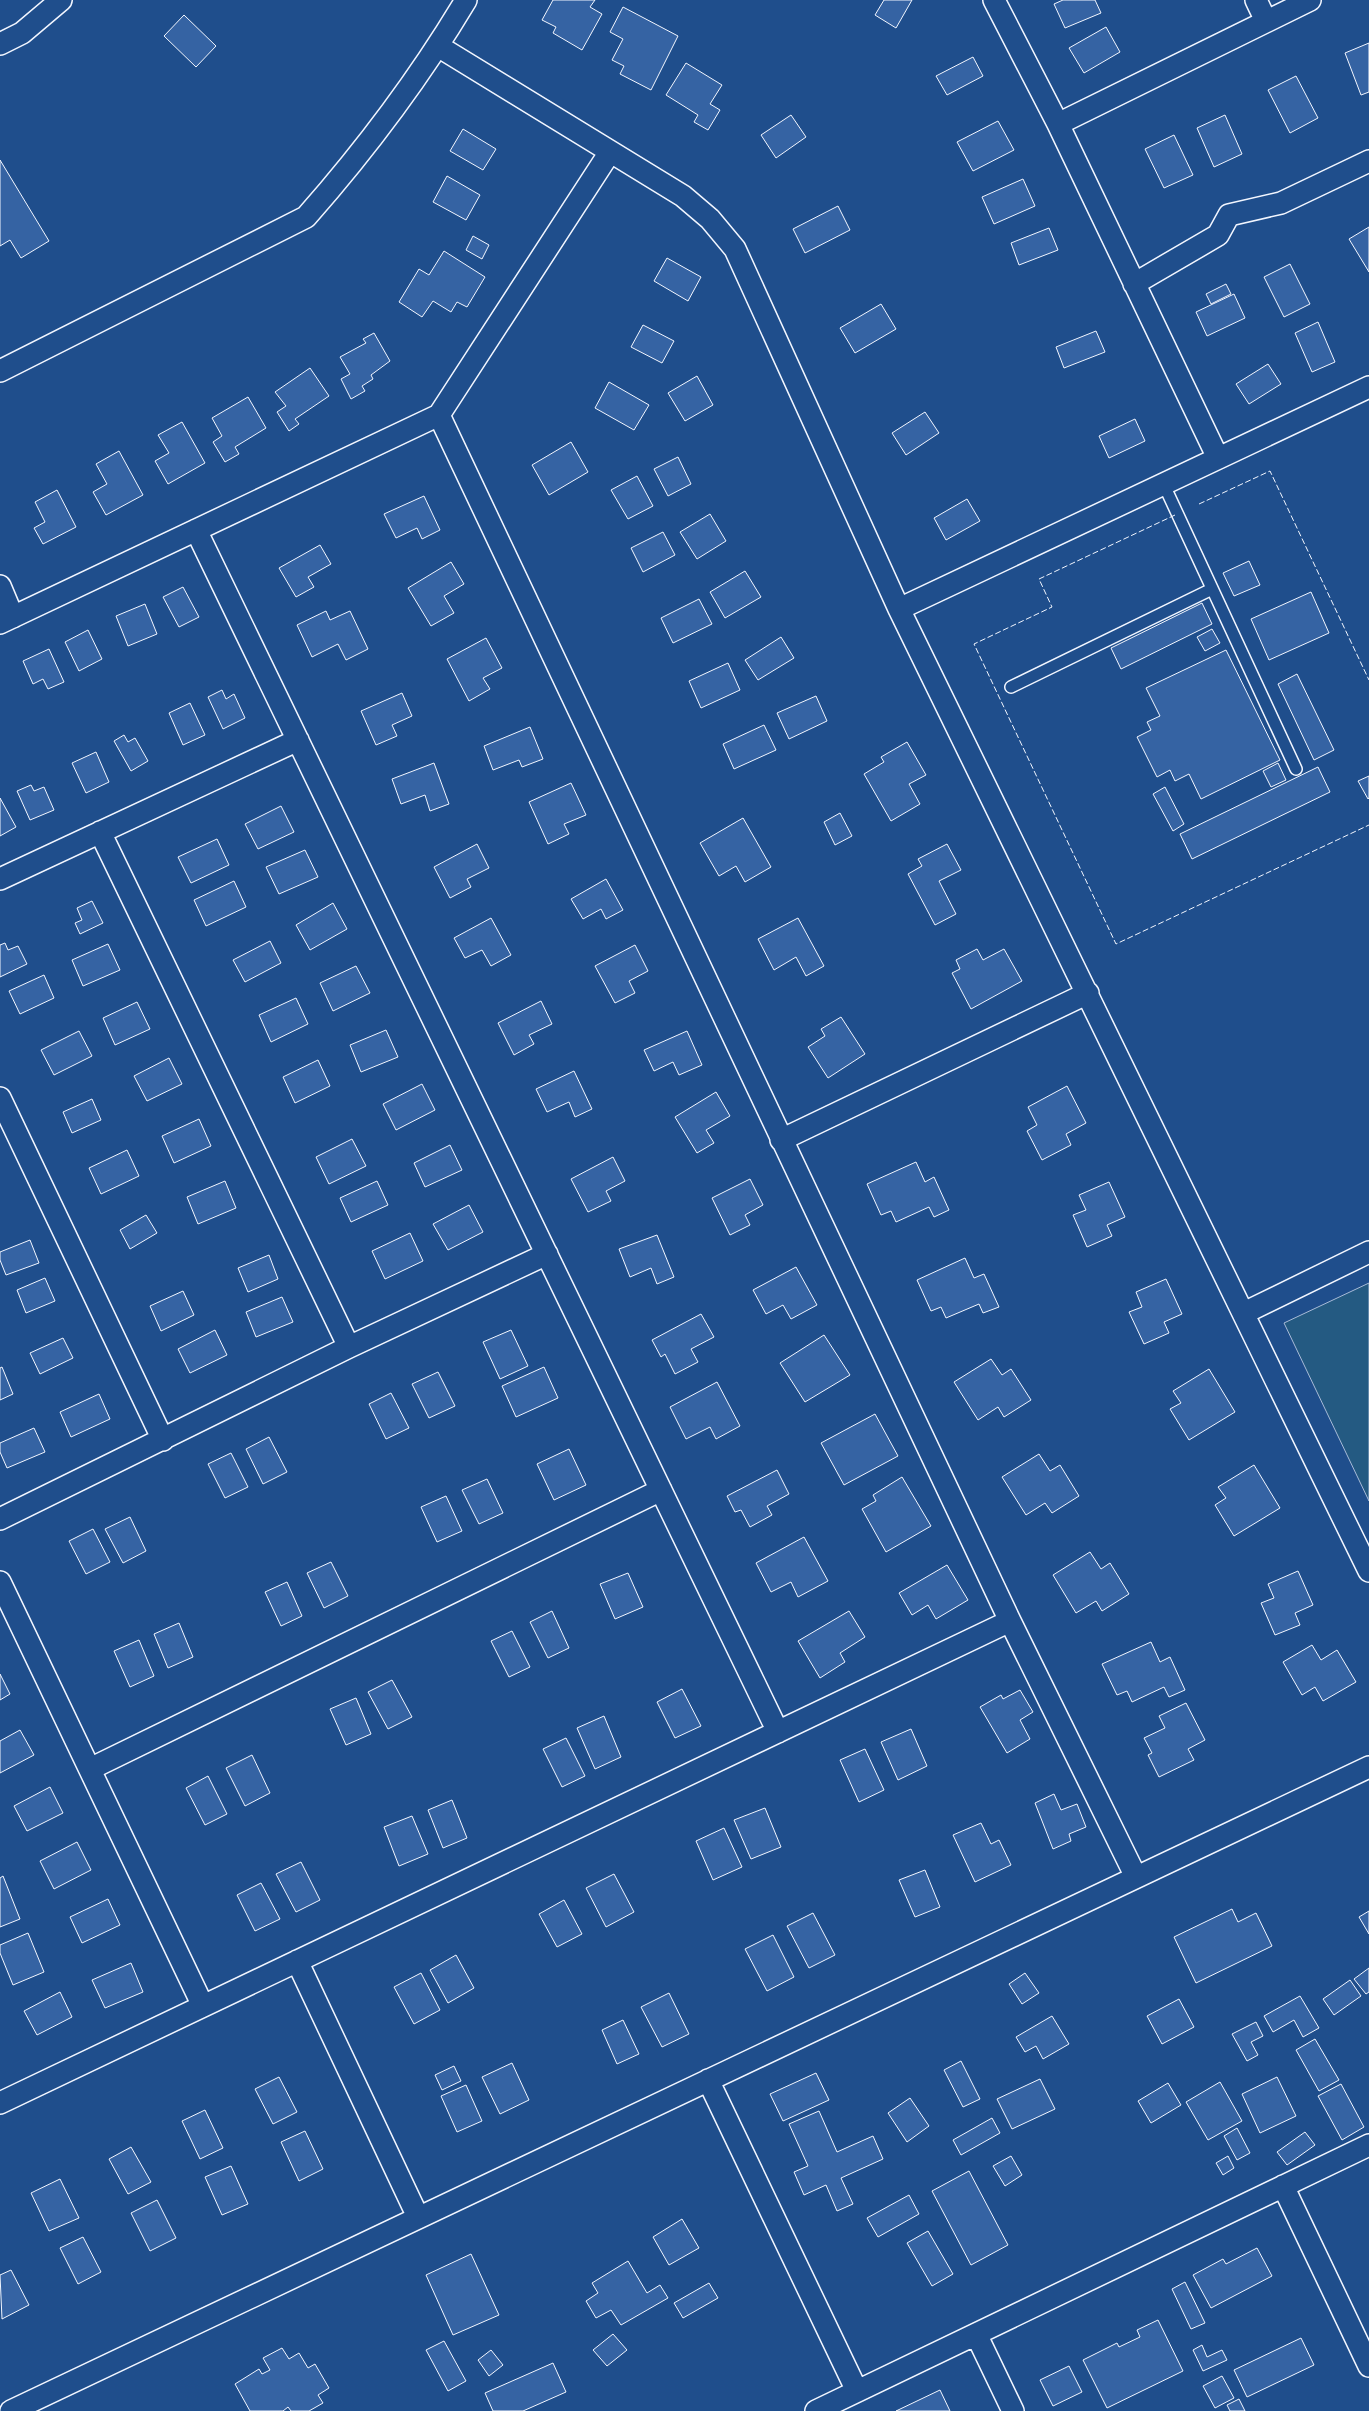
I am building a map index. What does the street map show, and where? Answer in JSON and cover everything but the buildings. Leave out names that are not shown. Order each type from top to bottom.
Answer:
[{"type":"street","points":[[0,44],[22,33],[61,0]]},
{"type":"street","points":[[0,371],[306,217],[340,179],[438,46],[466,0]]},
{"type":"street","points":[[994,0],[1058,124],[1218,458]]},
{"type":"street","points":[[1256,0],[1266,20]]},
{"type":"street","points":[[1058,124],[1310,0]]},
{"type":"street","points":[[438,46],[683,196],[710,219],[734,249],[899,609],[1369,1571]]},
{"type":"street","points":[[0,586],[7,620],[439,415],[610,152]]},
{"type":"street","points":[[1134,284],[1218,235],[1229,214],[1280,203],[1369,161]]},
{"type":"street","points":[[899,609],[1369,387]]},
{"type":"street","points":[[439,415],[1010,1621],[1136,1877]]},
{"type":"street","points":[[196,530],[778,1732]]},
{"type":"street","points":[[0,879],[298,740]]},
{"type":"street","points":[[100,832],[349,1347]]},
{"type":"street","points":[[781,1140],[1088,993]]},
{"type":"street","points":[[0,1098],[163,1440]]},
{"type":"street","points":[[1244,1313],[1369,1252]]},
{"type":"street","points":[[0,1519],[349,1347],[547,1254]]},
{"type":"street","points":[[90,1769],[661,1490]]},
{"type":"street","points":[[0,1582],[203,2006]]},
{"type":"street","points":[[0,2103],[1010,1621]]},
{"type":"street","points":[[11,2411],[1369,1767]]},
{"type":"street","points":[[297,1961],[418,2217]]},
{"type":"street","points":[[708,2080],[857,2391]]},
{"type":"street","points":[[816,2411],[1369,2145]]},
{"type":"street","points":[[1283,2186],[1369,2366]]},
{"type":"street","points":[[976,2334],[1013,2411]]},
{"type":"lane","points":[[1164,485],[1296,769]]},
{"type":"lane","points":[[1011,687],[1212,589]]},
{"type":"shaded area","points":[[1369,1283],[1369,1501],[1284,1323]]},
{"type":"fence","points":[[1199,504],[1270,471],[1369,680]]},
{"type":"fence","points":[[1175,515],[1039,579],[1052,607],[974,644],[1116,944],[1369,825]]}]
